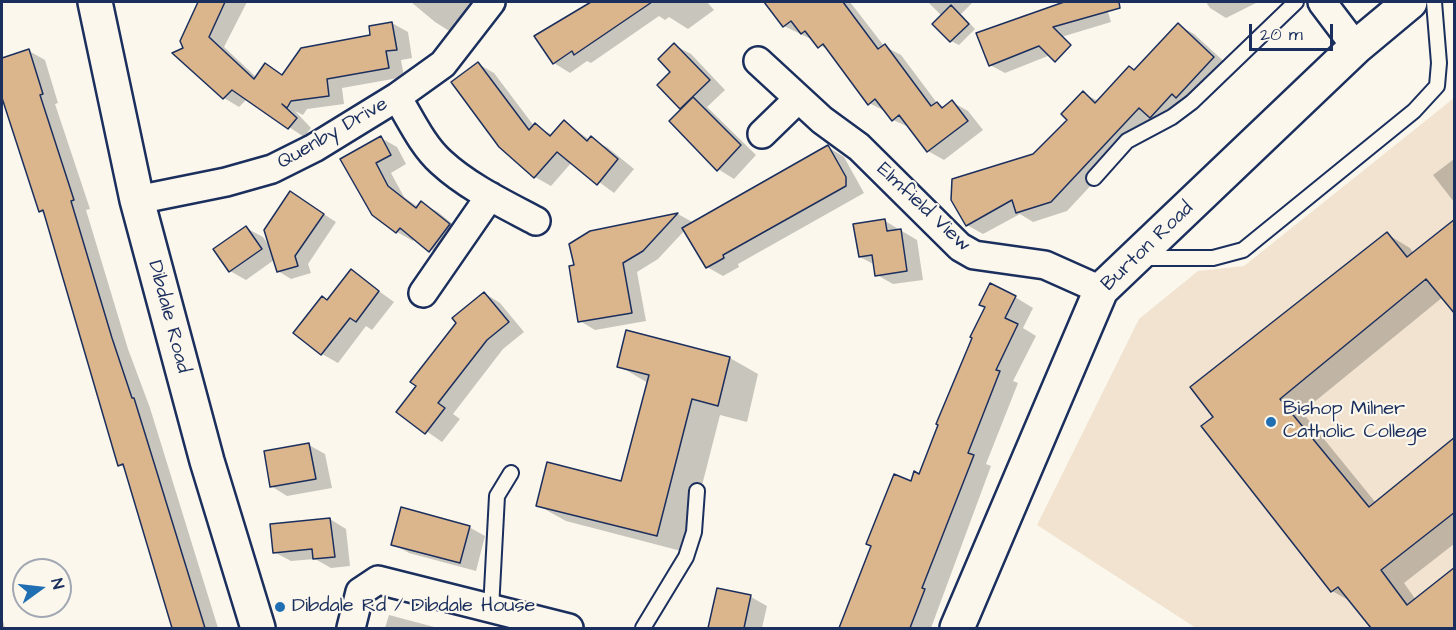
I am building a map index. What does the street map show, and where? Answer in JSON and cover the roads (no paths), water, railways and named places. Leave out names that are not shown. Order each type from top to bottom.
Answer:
[{"type":"main road","name":"Dibdale Road","points":[[95,2],[137,200],[207,461],[258,628]]},
{"type":"main road","name":"Burton Road","points":[[957,628],[1101,290],[1356,47],[1410,2]]},
{"type":"street","name":"Quenby Drive","points":[[137,200],[226,182],[272,169],[322,143],[398,97],[443,64],[491,2]]},
{"type":"street","points":[[1322,2],[1356,47]]},
{"type":"street","name":"Elmfield View","points":[[758,61],[798,99],[858,147],[960,247],[974,255],[1046,265],[1101,290]]},
{"type":"street","points":[[398,97],[427,145],[441,162],[490,196],[536,221]]},
{"type":"street","points":[[762,134],[798,99]]},
{"type":"street","points":[[423,293],[490,196]]},
{"type":"street","points":[[351,628],[360,592],[378,580],[569,628]]},
{"type":"lane","points":[[1094,178],[1127,141],[1172,117],[1192,102],[1296,2]]},
{"type":"lane","points":[[1134,258],[1213,258],[1243,250],[1414,111],[1437,86],[1439,63],[1434,2]]},
{"type":"lane","points":[[491,609],[497,496],[511,473]]},
{"type":"lane","points":[[643,628],[686,557],[694,532],[697,491]]},
{"type":"place","name":"Bishop Milner Catholic College","points":[[1271,422]]},
{"type":"place","name":"Dibdale Rd / Dibdale House","points":[[280,607]]}]
